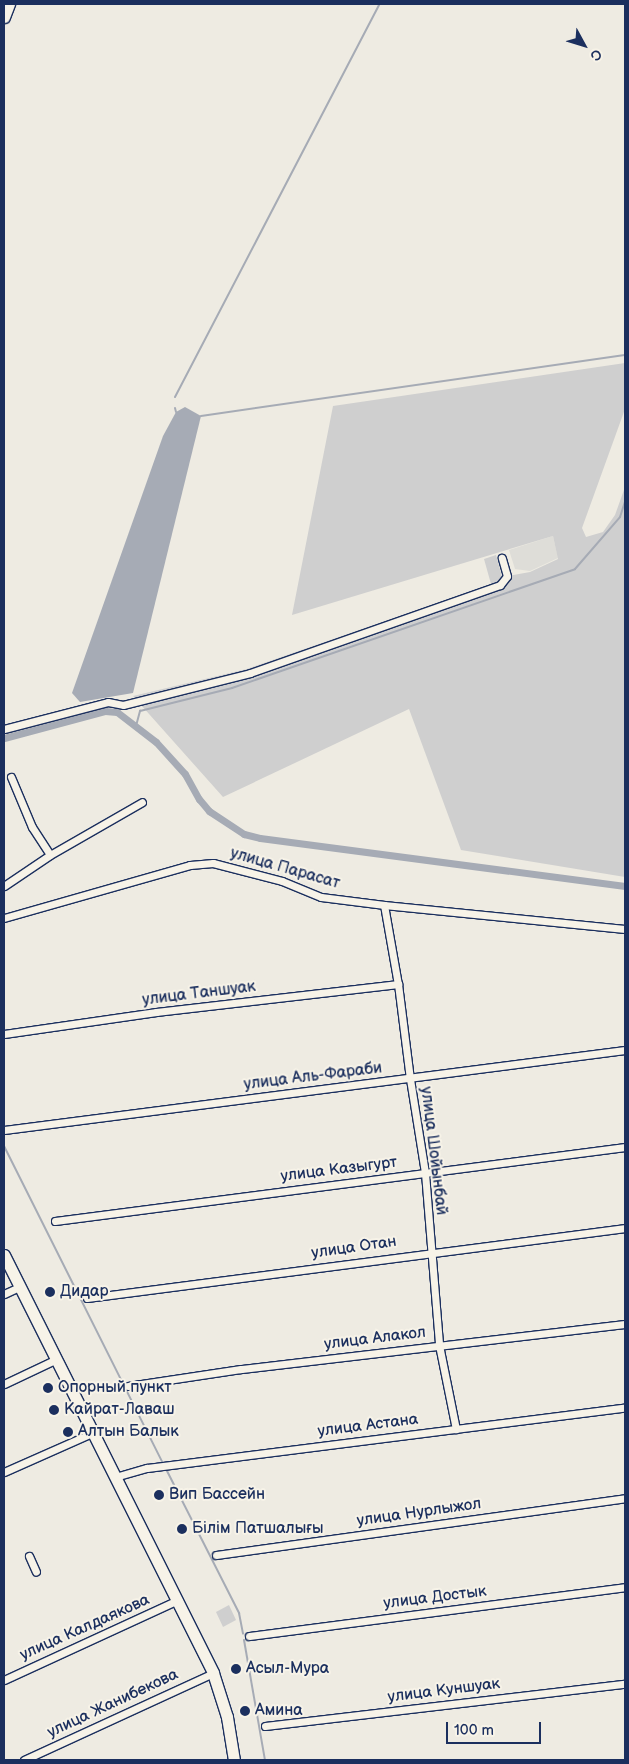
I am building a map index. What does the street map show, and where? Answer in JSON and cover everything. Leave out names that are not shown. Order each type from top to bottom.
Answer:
[{"type":"main road","points":[[4,17],[9,4]]},
{"type":"main road","points":[[4,1256],[213,1673],[227,1717],[232,1760]]},
{"type":"street","points":[[4,729],[108,702],[123,705],[250,673],[500,585],[507,576],[502,558]]},
{"type":"street","points":[[11,777],[32,827],[50,855]]},
{"type":"street","points":[[4,886],[50,855],[142,802]]},
{"type":"street","name":"улица Парасат","points":[[4,918],[190,865],[213,864],[282,881],[321,897],[384,905],[625,928]]},
{"type":"street","name":"улица Шойынбай","points":[[384,905],[398,984],[410,1079],[425,1173],[440,1346],[456,1429]]},
{"type":"street","name":"улица Таншуак","points":[[4,1034],[156,1012],[398,984]]},
{"type":"street","name":"улица Аль-Фараби","points":[[4,1130],[625,1050]]},
{"type":"street","name":"улица Казыгурт","points":[[56,1221],[625,1147]]},
{"type":"street","name":"улица Отан","points":[[87,1298],[625,1228]]},
{"type":"street","points":[[4,1294],[19,1287]]},
{"type":"street","name":"улица Алакол","points":[[128,1386],[241,1369],[625,1324]]},
{"type":"street","points":[[4,1384],[57,1359]]},
{"type":"street","name":"улица Астана","points":[[115,1477],[165,1466],[625,1408]]},
{"type":"street","points":[[4,1472],[92,1433]]},
{"type":"street","name":"улица Нурлыжол","points":[[216,1555],[625,1498]]},
{"type":"street","points":[[29,1556],[36,1572]]},
{"type":"street","name":"улица Достык","points":[[249,1636],[625,1587]]},
{"type":"street","name":"улица Калдаякова","points":[[4,1680],[178,1600]]},
{"type":"street","name":"улица Жанибекова","points":[[24,1760],[213,1673]]},
{"type":"street","name":"улица Куншуак","points":[[265,1726],[625,1684]]},
{"type":"shaded area","points":[[625,363],[625,409],[582,528],[586,537],[603,532],[615,515],[625,487],[625,877],[461,850],[409,709],[223,797],[133,696],[247,669],[486,586],[491,584],[484,559],[496,555],[502,577],[530,572],[558,559],[553,536],[292,615],[333,406]]},
{"type":"shaded area","points":[[185,407],[201,416],[133,693],[80,702],[72,693],[163,436],[176,412]]},
{"type":"shaded area","points":[[553,536],[558,558],[530,571],[515,569],[509,550]]},
{"type":"shaded area","points":[[229,1605],[236,1620],[223,1627],[216,1612]]},
{"type":"waterway","points":[[175,397],[380,4]]},
{"type":"waterway","points":[[201,416],[625,355]]},
{"type":"waterway","points":[[175,408],[176,412]]},
{"type":"waterway","points":[[136,726],[140,711],[232,688],[575,569],[620,517],[625,502]]},
{"type":"waterway","points":[[4,738],[105,711],[117,712],[156,742],[185,774],[199,799],[209,811],[244,834],[260,838],[625,886]]},
{"type":"waterway","points":[[4,1146],[163,1463]]},
{"type":"waterway","points":[[165,1467],[239,1613],[243,1634]]},
{"type":"waterway","points":[[244,1640],[265,1760]]},
{"type":"place","name":"Дидар","points":[[50,1292]]},
{"type":"place","name":"Опорный пункт","points":[[48,1388]]},
{"type":"place","name":"Кайрат-Лаваш","points":[[54,1410]]},
{"type":"place","name":"Алтын Балык","points":[[68,1432]]},
{"type":"place","name":"Вип Бассейн","points":[[159,1495]]},
{"type":"place","name":"Білім Патшалығы","points":[[182,1529]]},
{"type":"place","name":"Асыл-Мура","points":[[236,1669]]},
{"type":"place","name":"Амина","points":[[245,1711]]}]
